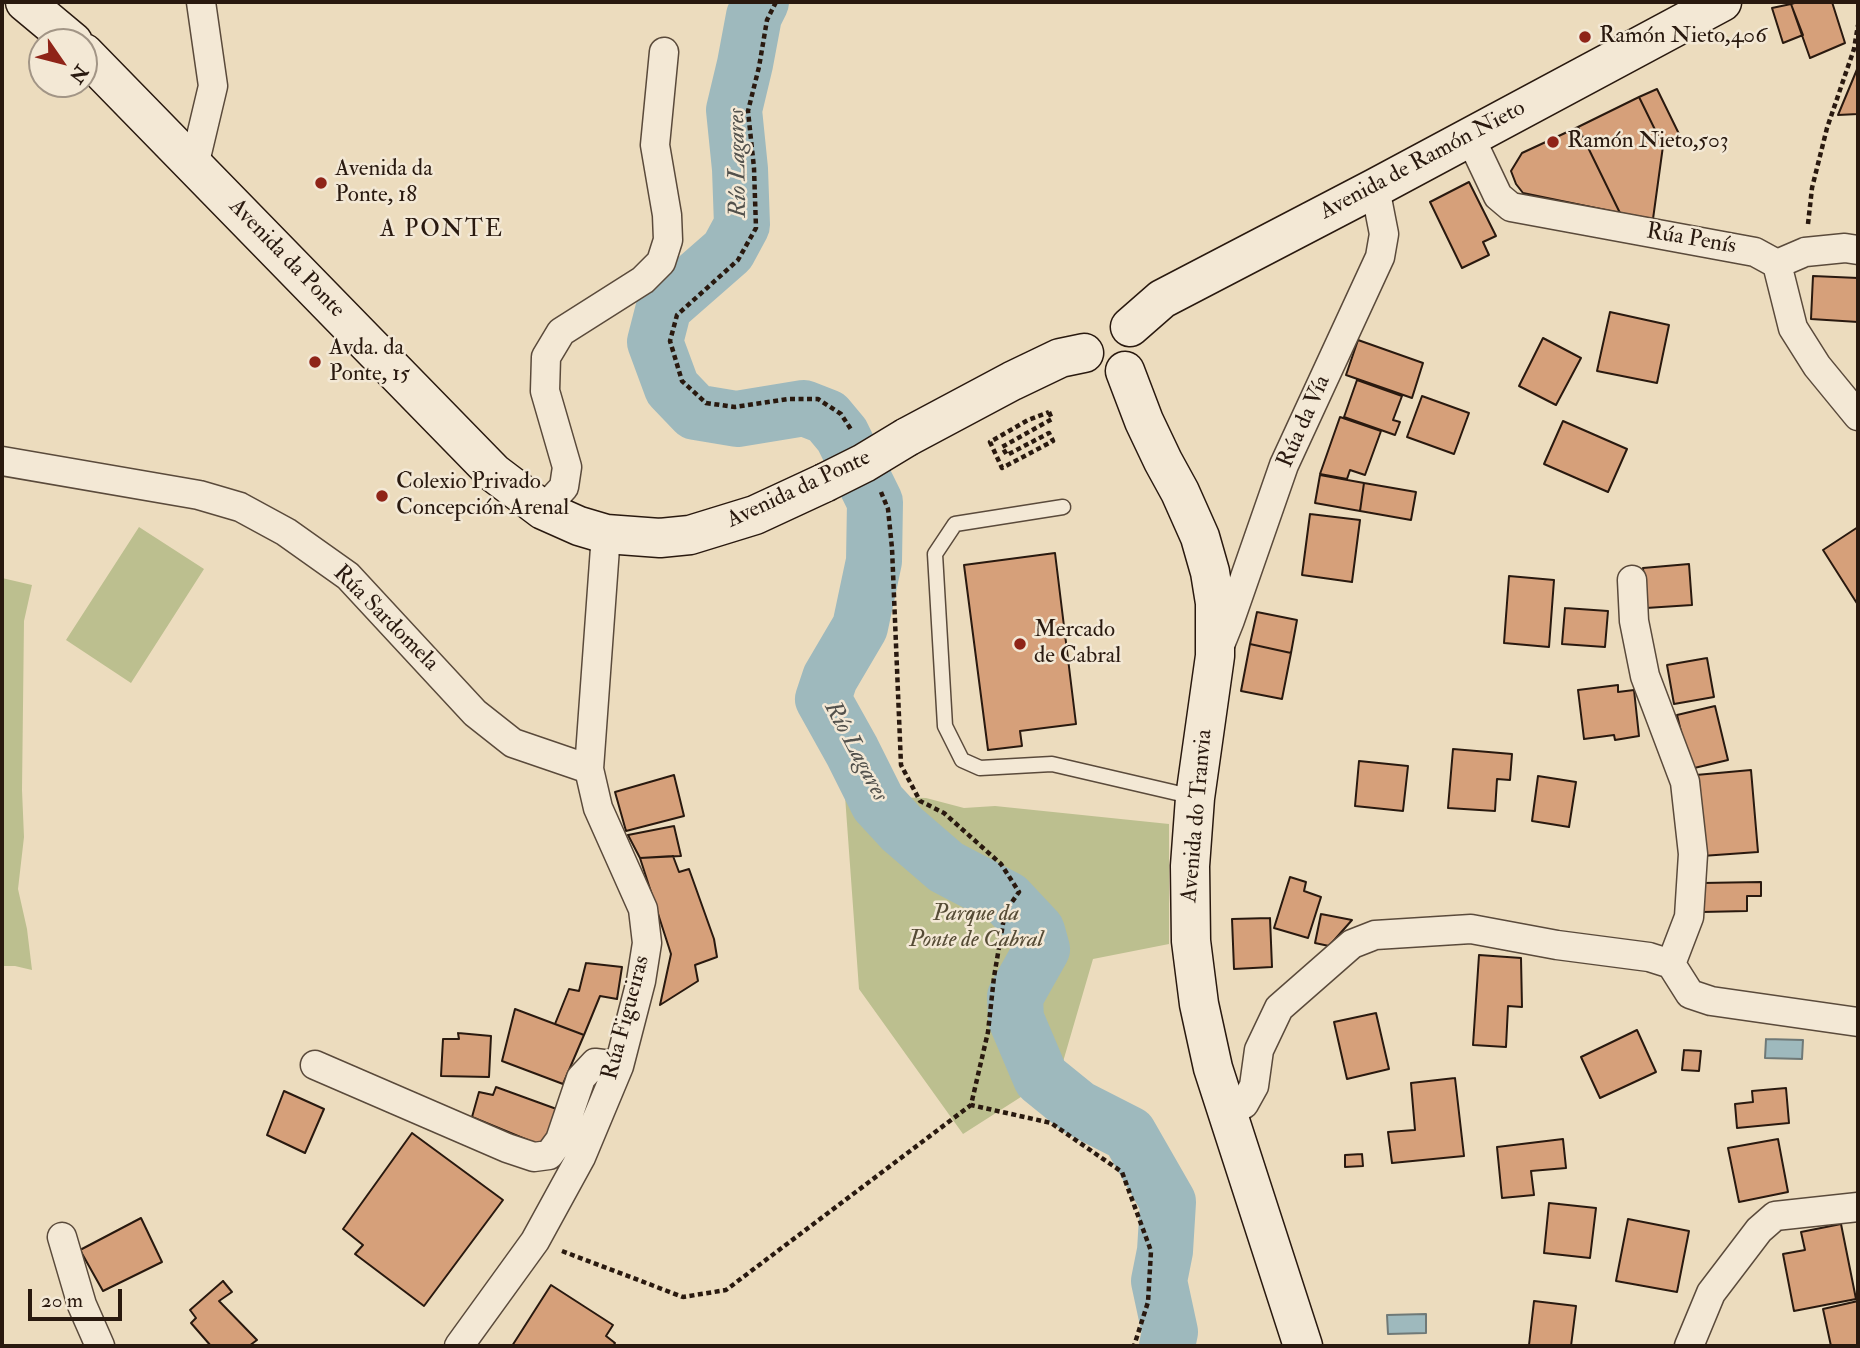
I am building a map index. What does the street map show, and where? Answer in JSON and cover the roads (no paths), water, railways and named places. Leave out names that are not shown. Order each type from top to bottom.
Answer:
[{"type":"main road","points":[[25,2],[56,28]]},
{"type":"main road","name":"Avenida de Ramón Nieto","points":[[1130,327],[1162,299],[1722,2]]},
{"type":"main road","name":"Avenida da Ponte","points":[[98,67],[494,473],[543,510],[579,526],[606,534],[660,537],[690,535],[755,515],[864,463],[1012,381],[1060,358],[1084,353]]},
{"type":"main road","points":[[1109,320],[1120,321],[1130,327],[1137,338],[1138,351],[1134,363],[1125,372],[1115,374],[1095,370],[1084,353],[1085,341],[1090,331],[1109,320]]},
{"type":"main road","name":"Avenida do Tranvia","points":[[1125,372],[1144,421],[1200,537],[1210,572],[1215,603],[1215,656],[1195,798],[1190,866],[1191,941],[1199,1004],[1213,1068],[1303,1346]]},
{"type":"street","points":[[194,166],[214,86],[201,2]]},
{"type":"street","points":[[543,510],[564,487],[567,467],[545,391],[546,357],[561,332],[643,280],[661,262],[668,240],[667,215],[656,145],[664,52]]},
{"type":"street","name":"Rúa Penís","points":[[1470,137],[1498,195],[1511,207],[1755,252],[1777,264]]},
{"type":"street","name":"Rúa da Vía","points":[[1215,656],[1284,465],[1380,257],[1384,234],[1375,188]]},
{"type":"street","points":[[1858,250],[1845,248],[1805,252],[1777,264],[1793,328],[1817,366],[1858,416]]},
{"type":"street","name":"Rúa Sardomela","points":[[2,461],[199,495],[240,507],[286,532],[348,576],[475,713],[513,743],[589,769]]},
{"type":"street","name":"Rúa Figueiras","points":[[459,1346],[535,1241],[581,1157],[619,1066],[641,981],[647,943],[643,909],[598,808],[589,769],[606,534]]},
{"type":"street","points":[[1632,580],[1634,621],[1645,676],[1685,782],[1693,854],[1689,917],[1671,964]]},
{"type":"street","points":[[1228,1114],[1244,1104],[1254,1086],[1259,1050],[1279,1008],[1352,944],[1374,935],[1471,929],[1557,945],[1649,957],[1671,964],[1690,994],[1712,1001],[1858,1022]]},
{"type":"street","points":[[315,1065],[534,1157],[549,1155],[559,1139],[582,1078],[595,1063],[619,1066]]},
{"type":"street","points":[[1689,1346],[1711,1293],[1759,1230],[1775,1216],[1858,1207]]},
{"type":"street","points":[[62,1237],[82,1305],[100,1346]]},
{"type":"lane","points":[[1063,506],[955,524],[935,554],[945,726],[962,760],[980,768],[1052,764],[1195,798]]},
{"type":"water","points":[[1766,1039],[1803,1040],[1802,1059],[1765,1058]]},
{"type":"water","points":[[1426,1314],[1426,1333],[1388,1334],[1387,1315]]},
{"type":"waterway","name":"Río Lagares","points":[[761,2],[754,16],[734,110],[742,225],[728,251],[664,307],[655,342],[672,388],[695,412],[737,419],[804,408],[827,417],[842,435],[875,502],[874,561],[860,627],[830,678],[823,699],[878,803],[902,829],[946,867],[1007,899],[1037,931],[1042,949],[1015,997],[1016,1019],[1041,1078],[1078,1108],[1129,1134],[1168,1202],[1165,1251],[1159,1281],[1170,1332],[1167,1346]]},
{"type":"place","name":"Ramón Nieto,406","points":[[1585,37]]},
{"type":"place","name":"Ramón Nieto,503","points":[[1553,142]]},
{"type":"place","name":"Avenida da Ponte, 18","points":[[321,183]]},
{"type":"place","name":"Avda. da Ponte, 15","points":[[315,362]]},
{"type":"place","name":"Colexio Privado Concepción Arenal","points":[[382,496]]},
{"type":"place","name":"Mercado de Cabral","points":[[1020,644]]},
{"type":"district","name":"A PONTE","points":[[442,231]]},
{"type":"park label","name":"Parque da Ponte de Cabral","points":[[976,928]]}]
